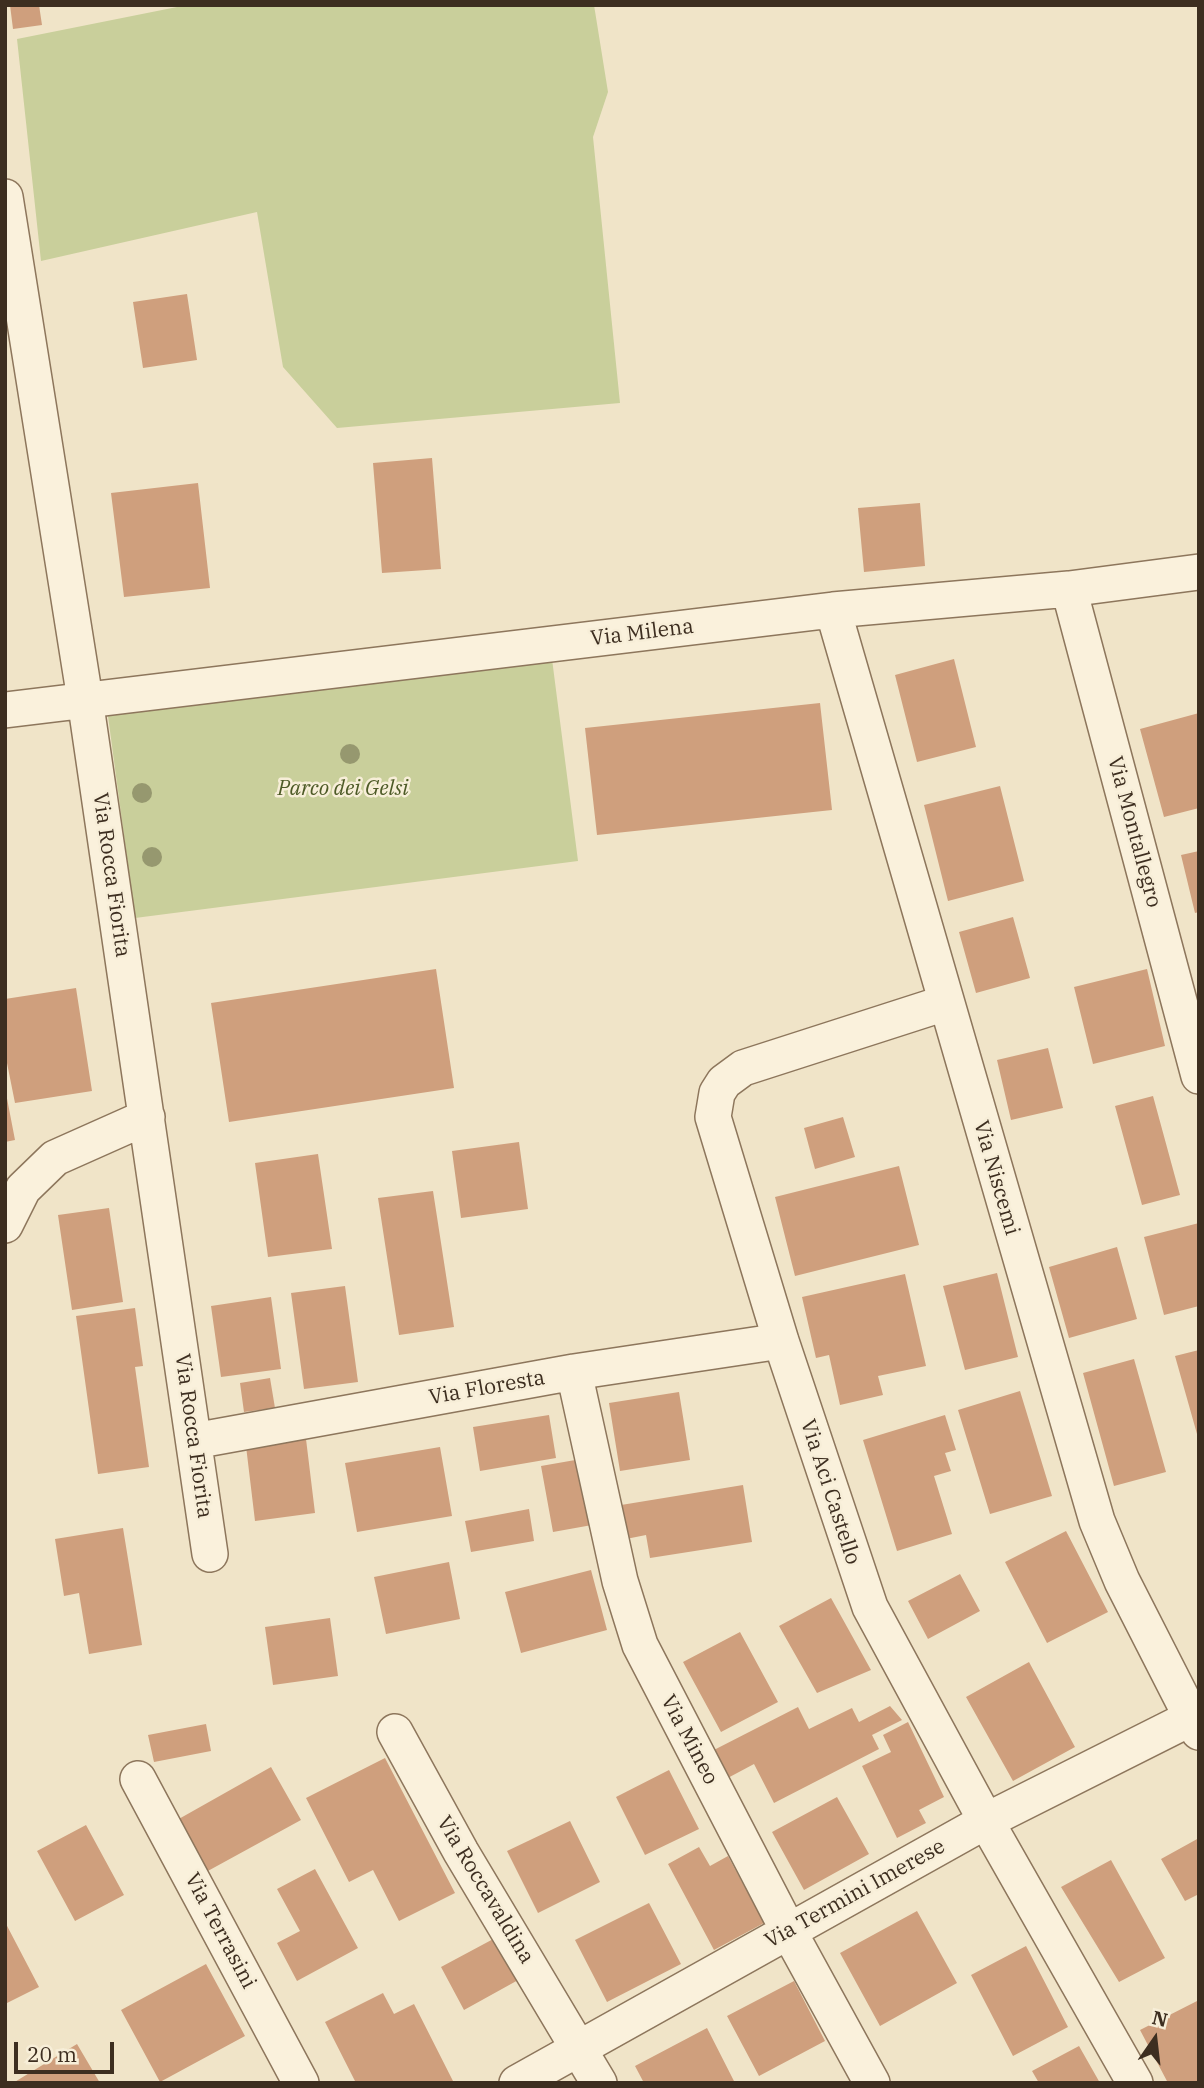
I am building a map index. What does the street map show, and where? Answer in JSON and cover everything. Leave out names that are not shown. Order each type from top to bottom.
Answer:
[{"type":"street","name":"Via Rocca Fiorita","points":[[5,197],[85,699],[210,1554]]},
{"type":"street","name":"Via Milena","points":[[5,710],[832,610],[1069,589],[1199,572]]},
{"type":"street","name":"Via Montallegro","points":[[1069,589],[1199,1076]]},
{"type":"street","name":"Via Niscemi","points":[[832,610],[1097,1521],[1122,1581],[1196,1721]]},
{"type":"street","name":"Via Aci Castello","points":[[945,1003],[743,1068],[724,1082],[717,1093],[714,1104],[715,1126],[781,1341],[870,1607],[986,1821],[1135,2083]]},
{"type":"street","points":[[5,1225],[23,1189],[55,1158],[146,1117]]},
{"type":"street","name":"Via Floresta","points":[[194,1441],[574,1372],[781,1341]]},
{"type":"street","name":"Via Mineo","points":[[574,1372],[633,1626],[654,1674],[788,1930],[872,2083]]},
{"type":"street","name":"Via Termini Imerese","points":[[517,2083],[986,1821],[1196,1721]]},
{"type":"street","name":"Via Roccavaldina","points":[[395,1732],[460,1852],[580,2047],[599,2083]]},
{"type":"street","name":"Via Terrasini","points":[[138,1779],[301,2083]]},
{"type":"green space","points":[[187,5],[594,5],[608,92],[593,137],[620,403],[337,428],[283,367],[257,212],[41,261],[17,39]]},
{"type":"green space","name":"Parco dei Gelsi","points":[[552,659],[578,861],[135,918],[108,716]]},
{"type":"building","points":[[10,5],[39,5],[42,25],[13,29]]},
{"type":"building","points":[[187,294],[197,360],[143,368],[133,302]]},
{"type":"building","points":[[432,458],[441,569],[382,573],[373,463]]},
{"type":"building","points":[[198,483],[210,588],[124,597],[111,493]]},
{"type":"building","points":[[920,503],[925,566],[864,572],[858,508]]},
{"type":"building","points":[[954,659],[976,747],[917,762],[895,675]]},
{"type":"building","points":[[820,703],[832,810],[597,835],[585,728]]},
{"type":"building","points":[[1199,713],[1199,808],[1164,817],[1140,729]]},
{"type":"building","points":[[1000,786],[1024,881],[948,901],[924,805]]},
{"type":"building","points":[[1199,851],[1199,912],[1195,913],[1181,855]]},
{"type":"building","points":[[1013,917],[1030,978],[976,993],[959,932]]},
{"type":"building","points":[[436,969],[454,1088],[229,1122],[211,1003]]},
{"type":"building","points":[[1147,969],[1165,1046],[1093,1064],[1074,987]]},
{"type":"building","points":[[76,988],[92,1091],[15,1103],[5,1053],[5,999]]},
{"type":"building","points":[[1048,1048],[1063,1108],[1011,1120],[997,1060]]},
{"type":"building","points":[[5,1088],[15,1140],[5,1142]]},
{"type":"building","points":[[1153,1096],[1180,1195],[1142,1205],[1115,1106]]},
{"type":"building","points":[[843,1117],[855,1157],[815,1169],[804,1128]]},
{"type":"building","points":[[519,1142],[528,1209],[461,1218],[452,1151]]},
{"type":"building","points":[[318,1154],[332,1249],[268,1257],[255,1163]]},
{"type":"building","points":[[899,1166],[919,1245],[795,1276],[775,1197]]},
{"type":"building","points":[[433,1191],[454,1327],[399,1335],[378,1198]]},
{"type":"building","points":[[109,1208],[123,1302],[72,1310],[58,1215]]},
{"type":"building","points":[[1199,1223],[1199,1306],[1164,1315],[1144,1237]]},
{"type":"building","points":[[1117,1247],[1137,1319],[1069,1338],[1049,1267]]},
{"type":"building","points":[[997,1273],[1018,1357],[965,1370],[943,1286]]},
{"type":"building","points":[[905,1274],[926,1366],[878,1376],[883,1395],[840,1405],[829,1355],[816,1358],[802,1297]]},
{"type":"building","points":[[345,1286],[358,1382],[304,1389],[291,1293]]},
{"type":"building","points":[[271,1297],[281,1369],[221,1377],[211,1306]]},
{"type":"building","points":[[135,1308],[143,1366],[135,1367],[149,1467],[98,1474],[76,1316]]},
{"type":"building","points":[[1199,1350],[1199,1434],[1197,1434],[1175,1356]]},
{"type":"building","points":[[1134,1359],[1166,1472],[1114,1486],[1083,1373]]},
{"type":"building","points":[[270,1378],[275,1408],[244,1412],[240,1383]]},
{"type":"building","points":[[1020,1391],[1052,1496],[990,1514],[958,1410]]},
{"type":"building","points":[[679,1392],[690,1460],[620,1471],[609,1403]]},
{"type":"building","points":[[549,1415],[556,1458],[480,1471],[473,1427]]},
{"type":"building","points":[[945,1415],[956,1450],[945,1453],[951,1471],[934,1476],[952,1534],[897,1551],[863,1440]]},
{"type":"building","points":[[306,1439],[315,1513],[255,1521],[246,1446]]},
{"type":"building","points":[[440,1447],[452,1516],[357,1532],[345,1463]]},
{"type":"building","points":[[581,1459],[592,1525],[553,1532],[541,1466]]},
{"type":"building","points":[[743,1485],[752,1542],[650,1558],[646,1535],[621,1540],[615,1506]]},
{"type":"building","points":[[529,1509],[534,1541],[471,1552],[465,1521]]},
{"type":"building","points":[[123,1528],[142,1645],[89,1654],[79,1593],[64,1596],[55,1539]]},
{"type":"building","points":[[1066,1531],[1108,1612],[1047,1643],[1005,1562]]},
{"type":"building","points":[[449,1562],[460,1619],[386,1634],[374,1577]]},
{"type":"building","points":[[591,1570],[607,1630],[521,1653],[505,1592]]},
{"type":"building","points":[[960,1574],[980,1611],[928,1639],[908,1601]]},
{"type":"building","points":[[831,1598],[871,1670],[817,1693],[779,1626]]},
{"type":"building","points":[[330,1618],[338,1676],[273,1685],[265,1627]]},
{"type":"building","points":[[740,1632],[778,1702],[721,1732],[683,1662]]},
{"type":"building","points":[[1029,1662],[1075,1747],[1013,1781],[966,1697]]},
{"type":"building","points":[[890,1706],[902,1720],[872,1735],[879,1749],[774,1803],[754,1764],[724,1780],[710,1752],[798,1707],[809,1729],[852,1708],[859,1722]]},
{"type":"building","points":[[908,1722],[944,1797],[919,1810],[926,1823],[897,1838],[862,1766],[891,1752],[883,1735]]},
{"type":"building","points":[[206,1724],[211,1751],[154,1762],[148,1735]]},
{"type":"building","points":[[385,1758],[455,1893],[399,1921],[373,1870],[349,1882],[306,1798]]},
{"type":"building","points":[[271,1767],[301,1820],[206,1872],[177,1820]]},
{"type":"building","points":[[669,1770],[699,1829],[645,1855],[616,1797]]},
{"type":"building","points":[[837,1797],[869,1854],[804,1890],[772,1832]]},
{"type":"building","points":[[570,1821],[600,1882],[538,1913],[507,1851]]},
{"type":"building","points":[[86,1825],[124,1895],[75,1921],[37,1851]]},
{"type":"building","points":[[1199,1838],[1199,1894],[1185,1901],[1161,1859]]},
{"type":"building","points":[[699,1847],[710,1866],[728,1856],[764,1923],[714,1950],[668,1864]]},
{"type":"building","points":[[1111,1860],[1165,1958],[1119,1982],[1061,1887]]},
{"type":"building","points":[[315,1869],[358,1948],[297,1981],[277,1943],[300,1931],[277,1889]]},
{"type":"building","points":[[649,1903],[681,1964],[607,2002],[575,1940]]},
{"type":"building","points":[[917,1911],[957,1983],[880,2026],[840,1953]]},
{"type":"building","points":[[5,1922],[39,1987],[5,2004]]},
{"type":"building","points":[[497,1937],[520,1979],[464,2010],[441,1967]]},
{"type":"building","points":[[1026,1946],[1068,2027],[1013,2056],[971,1975]]},
{"type":"building","points":[[206,1964],[245,2036],[160,2082],[121,2010]]},
{"type":"building","points":[[794,1981],[825,2041],[759,2076],[727,2016]]},
{"type":"building","points":[[383,1993],[394,2014],[414,2004],[454,2083],[356,2083],[325,2022]]},
{"type":"building","points":[[1199,2000],[1199,2080],[1193,2083],[1168,2083],[1140,2030]]},
{"type":"building","points":[[707,2028],[735,2083],[644,2083],[635,2066]]},
{"type":"building","points":[[77,2044],[100,2083],[13,2083]]},
{"type":"building","points":[[1079,2046],[1100,2083],[1039,2083],[1032,2071]]}]
